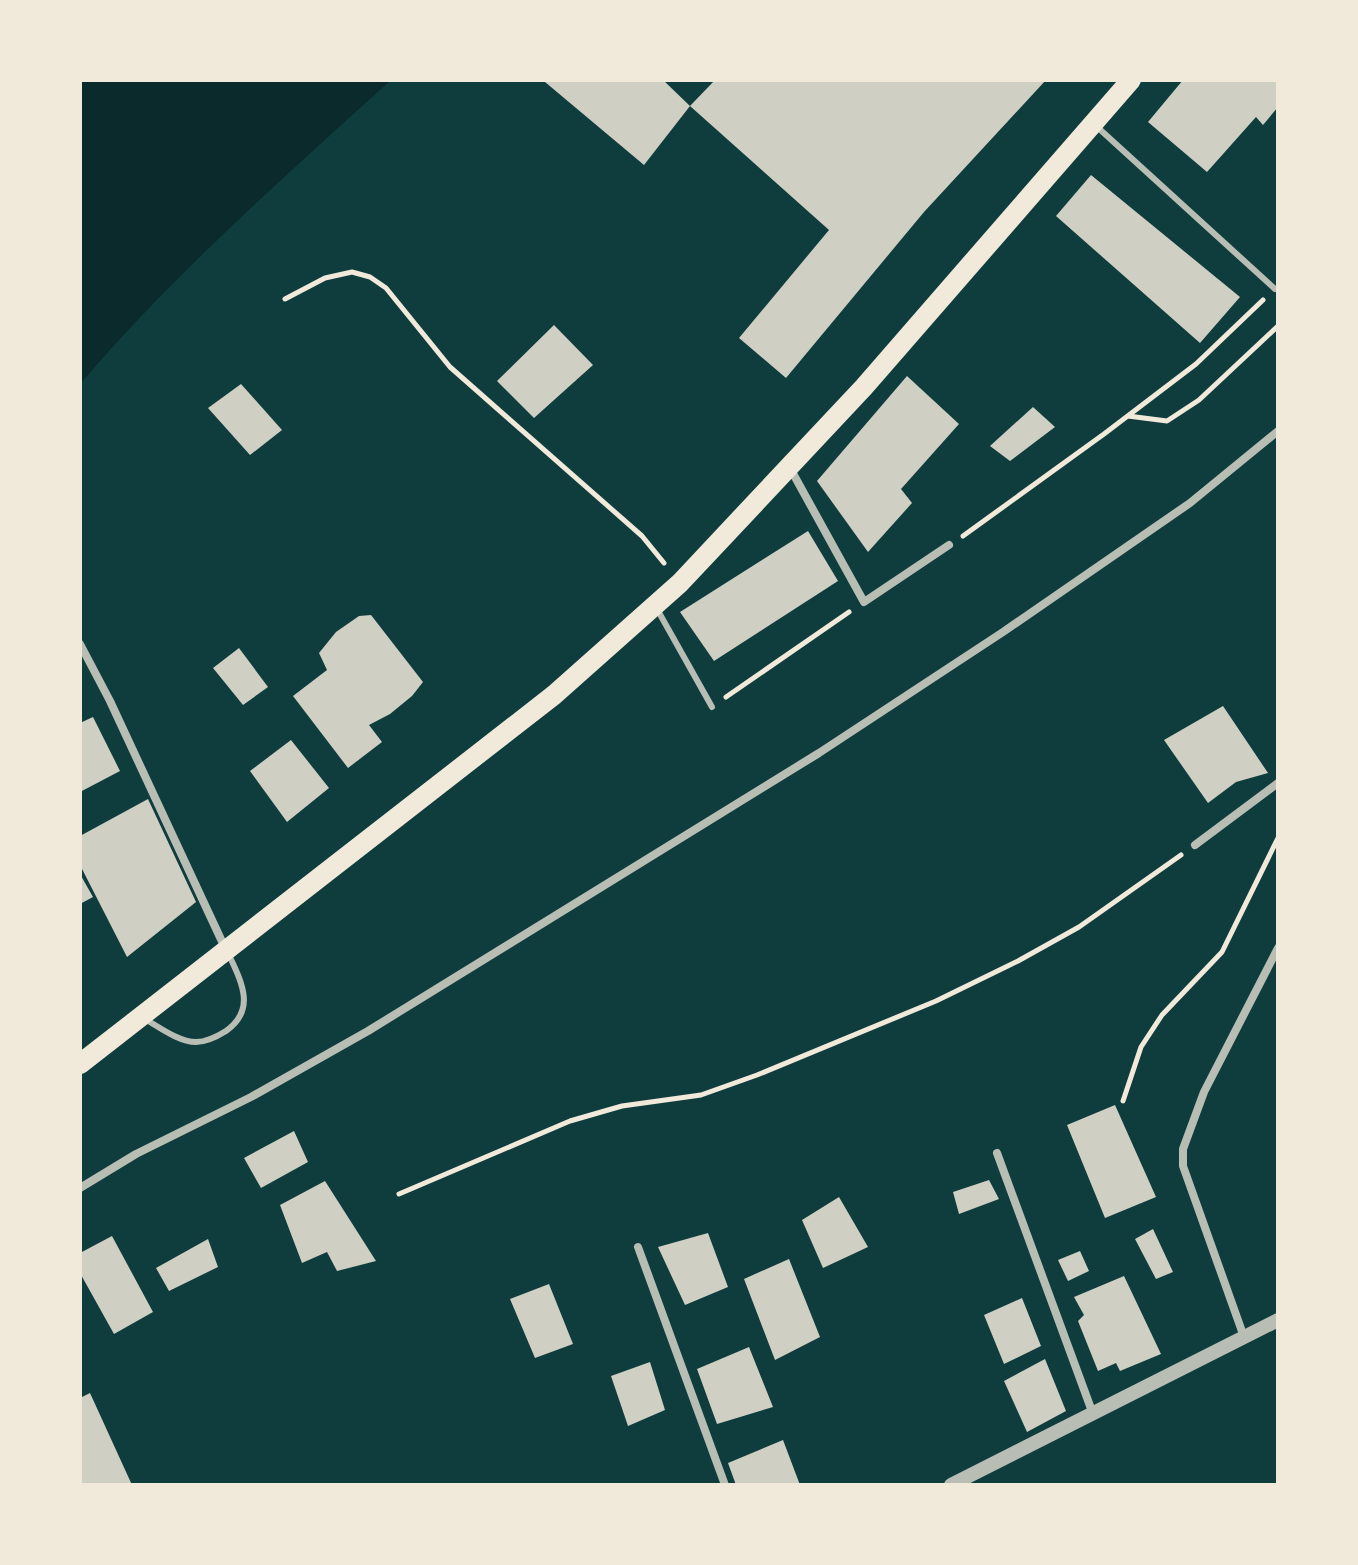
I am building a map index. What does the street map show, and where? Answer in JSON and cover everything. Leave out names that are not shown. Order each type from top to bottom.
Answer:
[{"type":"main road","points":[[80,1064],[554,695],[680,583],[864,387],[1131,80]]},
{"type":"street","points":[[80,1188],[136,1154],[251,1097],[368,1031],[819,753],[1003,632],[1190,503],[1278,431]]},
{"type":"street","points":[[790,468],[864,602],[949,545]]},
{"type":"street","points":[[80,644],[226,949]]},
{"type":"street","points":[[1195,845],[1278,783]]},
{"type":"street","points":[[1244,1337],[1183,1166],[1183,1149],[1204,1092],[1278,948]]},
{"type":"street","points":[[997,1153],[1093,1414]]},
{"type":"street","points":[[638,1247],[725,1485]]},
{"type":"street","points":[[951,1485],[1278,1320]]},
{"type":"lane","points":[[1093,123],[1275,289]]},
{"type":"lane","points":[[655,606],[712,707]]},
{"type":"lane","points":[[142,1017],[174,1035],[196,1042],[218,1036],[235,1024],[244,1010],[243,993],[226,949]]},
{"type":"path","points":[[285,299],[325,278],[352,272],[370,277],[386,288],[450,367],[642,536],[680,583]]},
{"type":"path","points":[[949,545],[1196,364],[1275,289]]},
{"type":"path","points":[[1128,416],[1167,421],[1199,400],[1278,326]]},
{"type":"path","points":[[712,707],[864,602]]},
{"type":"path","points":[[1123,1101],[1141,1047],[1162,1015],[1222,952],[1278,838]]},
{"type":"path","points":[[399,1194],[570,1121],[622,1106],[701,1095],[936,1001],[1079,927],[1195,845]]},
{"type":"water","points":[[80,80],[391,80],[191,265],[80,384]]},
{"type":"building","points":[[546,80],[663,80],[690,106],[644,165]]},
{"type":"building","points":[[715,80],[1046,80],[924,212],[786,378],[739,338],[829,230],[690,106]]},
{"type":"building","points":[[1183,80],[1278,80],[1278,107],[1263,125],[1256,117],[1207,172],[1148,122]]},
{"type":"building","points":[[1091,175],[1240,297],[1200,343],[1056,216]]},
{"type":"building","points":[[554,325],[593,365],[534,418],[497,381]]},
{"type":"building","points":[[907,376],[959,424],[901,489],[912,503],[868,552],[817,481]]},
{"type":"building","points":[[241,384],[282,430],[250,455],[208,408]]},
{"type":"building","points":[[1033,407],[1055,427],[1010,461],[990,446]]},
{"type":"building","points":[[808,531],[838,581],[714,661],[680,612]]},
{"type":"building","points":[[371,615],[423,682],[390,714],[369,725],[382,742],[348,768],[293,696],[327,670],[319,653],[336,632],[359,616]]},
{"type":"building","points":[[239,648],[268,687],[243,705],[213,668]]},
{"type":"building","points":[[1223,706],[1268,773],[1236,782],[1208,803],[1164,740]]},
{"type":"building","points":[[93,717],[120,771],[80,792],[80,723]]},
{"type":"building","points":[[291,740],[329,788],[287,822],[250,771]]},
{"type":"building","points":[[148,799],[196,902],[127,957],[80,865],[80,836]]},
{"type":"building","points":[[80,874],[93,897],[80,904]]},
{"type":"building","points":[[1115,1105],[1156,1197],[1105,1218],[1067,1125]]},
{"type":"building","points":[[294,1131],[308,1162],[261,1188],[244,1158]]},
{"type":"building","points":[[989,1180],[999,1199],[959,1214],[953,1192]]},
{"type":"building","points":[[325,1181],[376,1261],[337,1271],[327,1252],[302,1263],[280,1205]]},
{"type":"building","points":[[839,1197],[868,1247],[823,1268],[802,1220]]},
{"type":"building","points":[[1153,1229],[1173,1272],[1156,1279],[1135,1239]]},
{"type":"building","points":[[708,1233],[728,1287],[685,1305],[658,1247]]},
{"type":"building","points":[[112,1236],[153,1312],[114,1334],[80,1273],[80,1253]]},
{"type":"building","points":[[208,1239],[218,1267],[169,1291],[156,1268]]},
{"type":"building","points":[[1080,1251],[1089,1271],[1068,1281],[1058,1260]]},
{"type":"building","points":[[789,1259],[820,1337],[775,1360],[744,1279]]},
{"type":"building","points":[[1124,1276],[1161,1354],[1120,1371],[1116,1363],[1098,1371],[1078,1321],[1084,1315],[1074,1297]]},
{"type":"building","points":[[549,1284],[573,1344],[535,1358],[510,1299]]},
{"type":"building","points":[[1022,1298],[1041,1346],[1004,1364],[984,1315]]},
{"type":"building","points":[[749,1347],[773,1407],[717,1424],[697,1369]]},
{"type":"building","points":[[1045,1359],[1066,1411],[1027,1432],[1004,1381]]},
{"type":"building","points":[[650,1362],[665,1410],[628,1426],[611,1376]]},
{"type":"building","points":[[90,1393],[132,1485],[80,1485],[80,1398]]},
{"type":"building","points":[[783,1440],[800,1485],[736,1485],[728,1463]]}]
